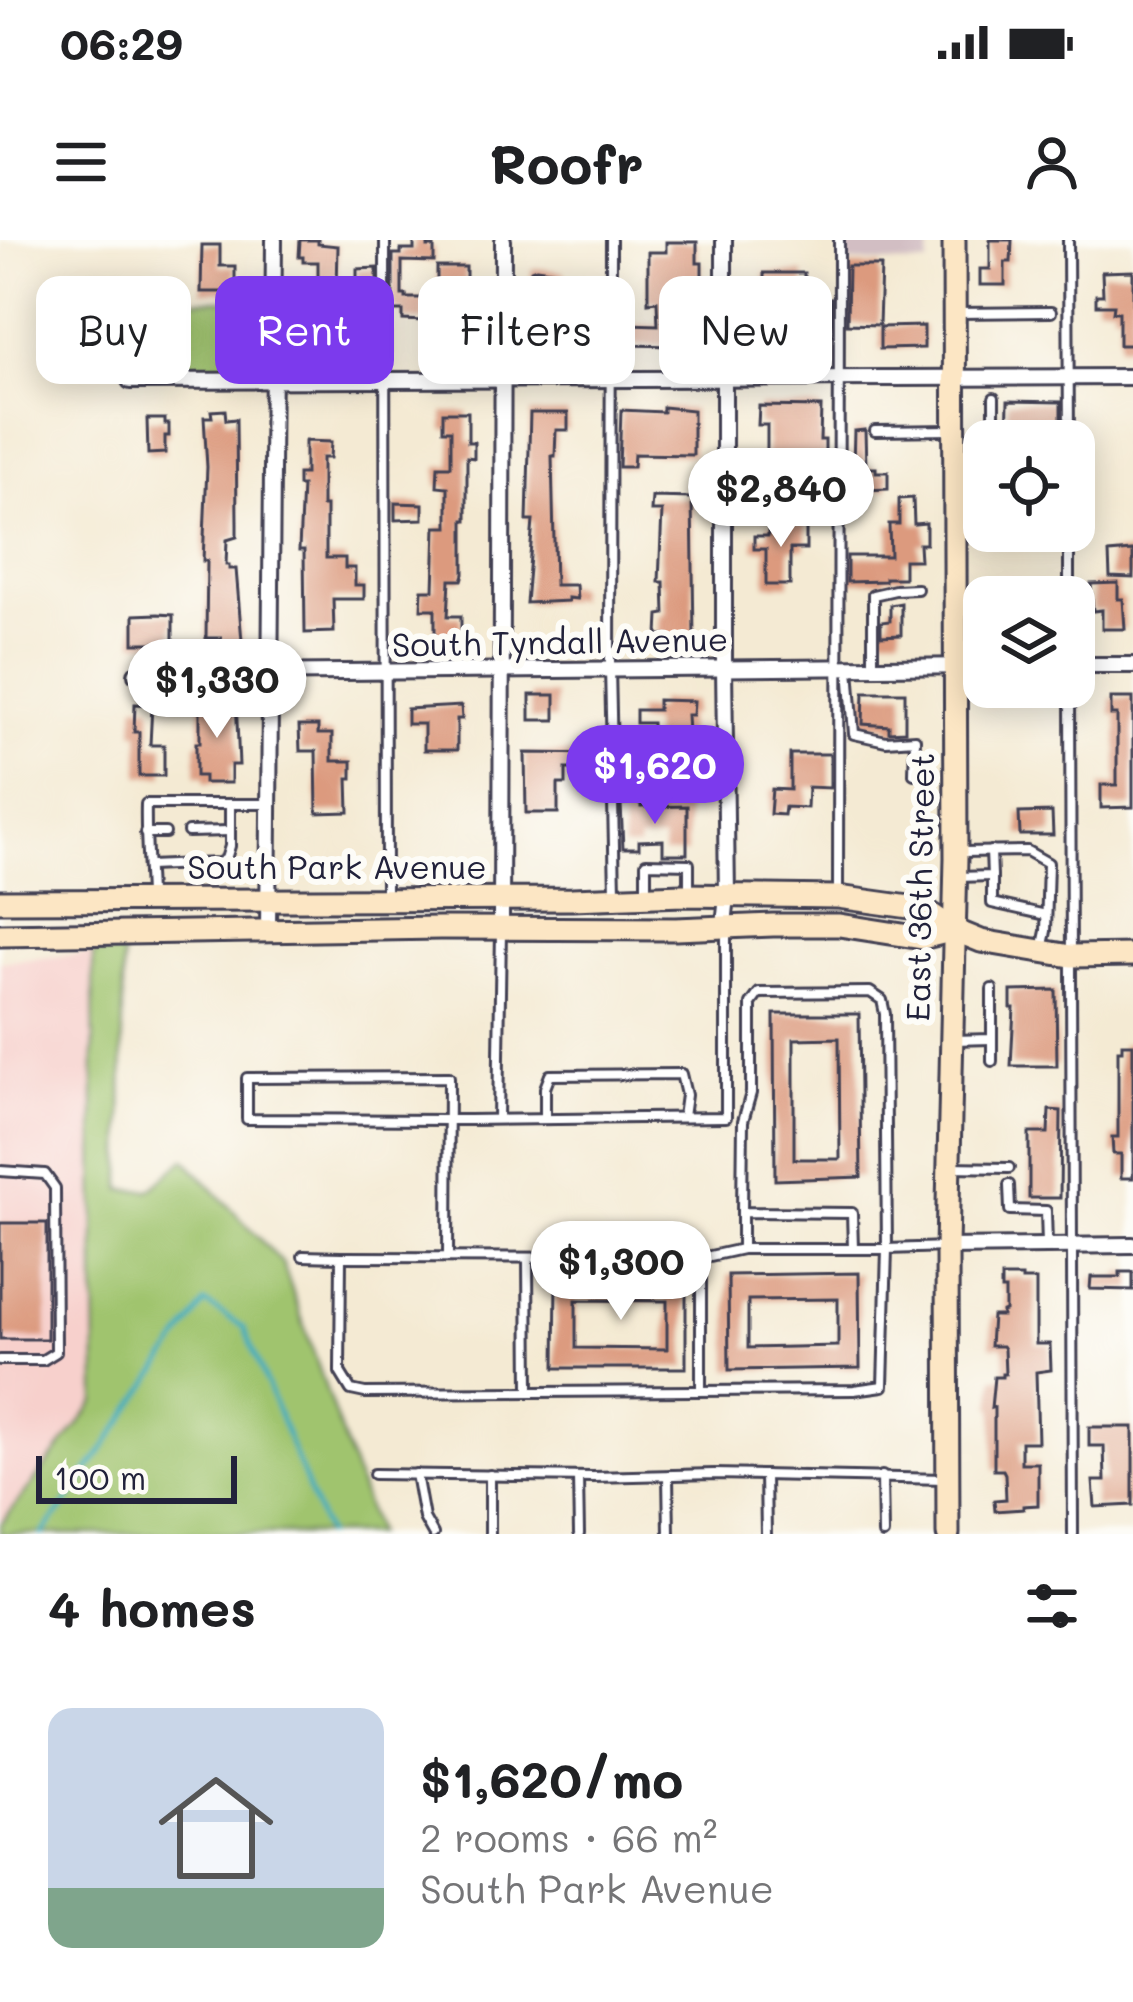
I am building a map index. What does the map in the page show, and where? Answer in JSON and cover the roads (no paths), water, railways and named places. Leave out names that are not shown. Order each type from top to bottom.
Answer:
[{"type":"main road","name":"East 36th Street","points":[[948,1534],[947,1247],[956,877],[954,240]]},
{"type":"main road","name":"South Park Avenue","points":[[0,901],[838,897],[924,909],[954,930],[981,941],[1070,956],[1133,956]]},
{"type":"main road","name":"South Park Avenue","points":[[0,935],[724,925],[839,926],[922,938],[954,930]]},
{"type":"street","points":[[273,276],[274,240]]},
{"type":"street","points":[[502,240],[502,276]]},
{"type":"street","points":[[724,240],[724,276]]},
{"type":"street","points":[[832,378],[1133,377]]},
{"type":"street","points":[[268,932],[272,384]]},
{"type":"street","points":[[501,928],[502,384]]},
{"type":"street","points":[[724,384],[724,925]]},
{"type":"street","points":[[1095,665],[1133,665]]},
{"type":"street","name":"South Tyndall Avenue","points":[[136,674],[963,666]]},
{"type":"street","points":[[947,1247],[1133,1245]]},
{"type":"lane","points":[[385,240],[385,276]]},
{"type":"lane","points":[[611,240],[611,276]]},
{"type":"lane","points":[[838,897],[844,666],[839,240]]},
{"type":"lane","points":[[1068,240],[1069,420]]},
{"type":"lane","points":[[954,313],[1051,312]]},
{"type":"lane","points":[[385,384],[386,900]]},
{"type":"lane","points":[[611,384],[615,898]]},
{"type":"lane","points":[[994,398],[994,420]]},
{"type":"lane","points":[[875,431],[953,430]]},
{"type":"lane","points":[[953,478],[963,478]]},
{"type":"lane","points":[[873,666],[873,595],[916,589]]},
{"type":"lane","points":[[844,666],[854,734],[886,741],[915,739],[914,774]]},
{"type":"lane","points":[[1070,708],[1073,1534]]},
{"type":"lane","points":[[149,901],[146,804],[269,804]]},
{"type":"lane","points":[[148,866],[226,859],[230,804]]},
{"type":"lane","points":[[188,832],[230,831]]},
{"type":"lane","points":[[145,833],[165,833]]},
{"type":"lane","points":[[991,851],[992,903],[1046,915]]},
{"type":"lane","points":[[956,852],[1027,851],[1048,863],[1042,952]]},
{"type":"lane","points":[[646,897],[646,863],[689,863],[688,895]]},
{"type":"lane","points":[[956,877],[992,877]]},
{"type":"lane","points":[[724,925],[728,941],[726,1117]]},
{"type":"lane","points":[[498,1119],[501,928]]},
{"type":"lane","points":[[992,989],[992,1061]]},
{"type":"lane","points":[[341,1257],[340,1372],[350,1390],[854,1390],[883,1386],[886,1028],[882,1000],[870,992],[758,993],[751,1004],[752,1093],[742,1121],[742,1250]]},
{"type":"lane","points":[[951,1040],[992,1039]]},
{"type":"lane","points":[[545,1119],[550,1075],[681,1074],[686,1095],[683,1117]]},
{"type":"lane","points":[[448,1256],[449,1120],[449,1077],[247,1078],[248,1119],[449,1120],[726,1117],[742,1121]]},
{"type":"lane","points":[[949,1167],[1009,1168]]},
{"type":"lane","points":[[0,1171],[45,1174],[55,1187],[56,1329],[56,1352],[51,1357],[0,1360]]},
{"type":"lane","points":[[1009,1185],[1010,1210],[1046,1211],[1047,1246]]},
{"type":"lane","points":[[742,1212],[852,1213],[853,1249]]},
{"type":"lane","points":[[303,1256],[701,1258],[742,1250],[947,1247]]},
{"type":"lane","points":[[528,1258],[529,1391]]},
{"type":"lane","points":[[701,1258],[701,1389]]},
{"type":"lane","points":[[374,1474],[948,1479]]},
{"type":"lane","points":[[416,1474],[424,1518],[433,1534]]},
{"type":"lane","points":[[490,1475],[490,1534]]},
{"type":"lane","points":[[668,1475],[669,1534]]},
{"type":"lane","points":[[765,1475],[766,1534]]},
{"type":"lane","points":[[883,1476],[883,1534]]},
{"type":"lane","points":[[578,1477],[579,1534]]},
{"type":"waterway","points":[[42,1534],[205,1303],[244,1327],[326,1534]]}]
